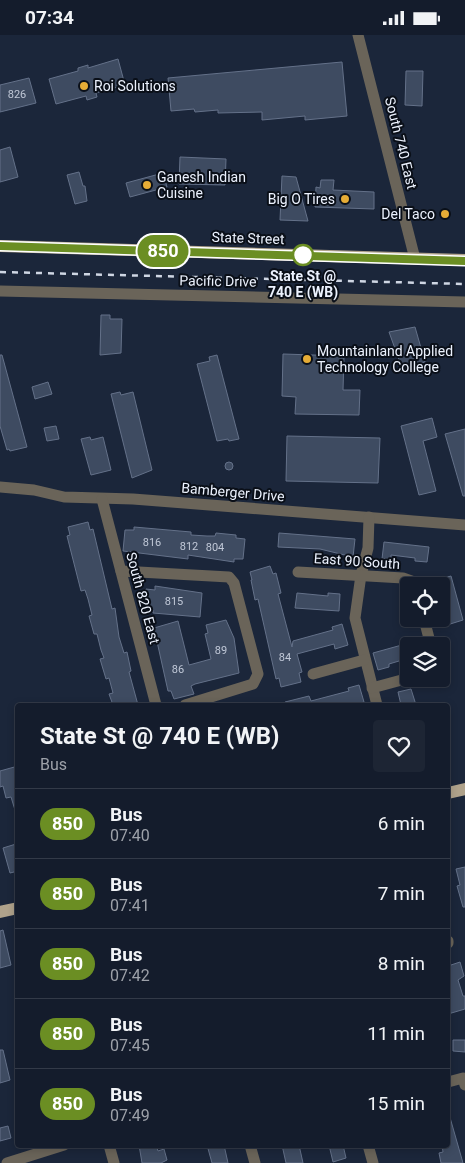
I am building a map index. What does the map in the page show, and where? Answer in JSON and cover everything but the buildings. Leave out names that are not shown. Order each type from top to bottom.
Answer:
[{"type":"main road","name":"State Street","points":[[0,246],[465,261]]},
{"type":"main road","points":[[450,793],[465,789]]},
{"type":"main road","points":[[0,913],[15,909]]},
{"type":"street","name":"South 740 East","points":[[358,35],[415,259]]},
{"type":"street","name":"Pacific Drive","points":[[0,291],[465,302]]},
{"type":"street","name":"Bamberger Drive","points":[[0,487],[34,490],[64,497],[133,499],[465,525]]},
{"type":"street","name":"South 820 East","points":[[102,499],[155,703]]},
{"type":"street","points":[[369,517],[368,548],[361,575],[355,618],[364,659],[377,703]]},
{"type":"street","points":[[121,571],[229,577],[232,580],[258,674],[253,683],[199,703]]},
{"type":"street","name":"East 90 South","points":[[298,572],[400,578]]},
{"type":"street","points":[[313,674],[364,659]]},
{"type":"street","points":[[372,688],[400,680]]},
{"type":"street","points":[[450,1082],[464,1081]]},
{"type":"street","points":[[6,1163],[54,1148]]},
{"type":"street","points":[[111,1148],[114,1163]]},
{"type":"street","points":[[251,1148],[255,1163]]},
{"type":"street","points":[[369,1148],[372,1163]]},
{"type":"railway","points":[[0,272],[465,284]]},
{"type":"bus line","name":"850","points":[[0,246],[465,261]]},
{"type":"place","name":"Roi Solutions","points":[[84,86]]},
{"type":"place","name":"Ganesh Indian Cuisine","points":[[147,185]]},
{"type":"place","name":"Big O Tires","points":[[345,199]]},
{"type":"place","name":"Del Taco","points":[[445,214]]},
{"type":"place","name":"State St @ 740 E (WB)","points":[[303,255]]},
{"type":"place","name":"Mountainland Applied Technology College","points":[[307,359]]}]
